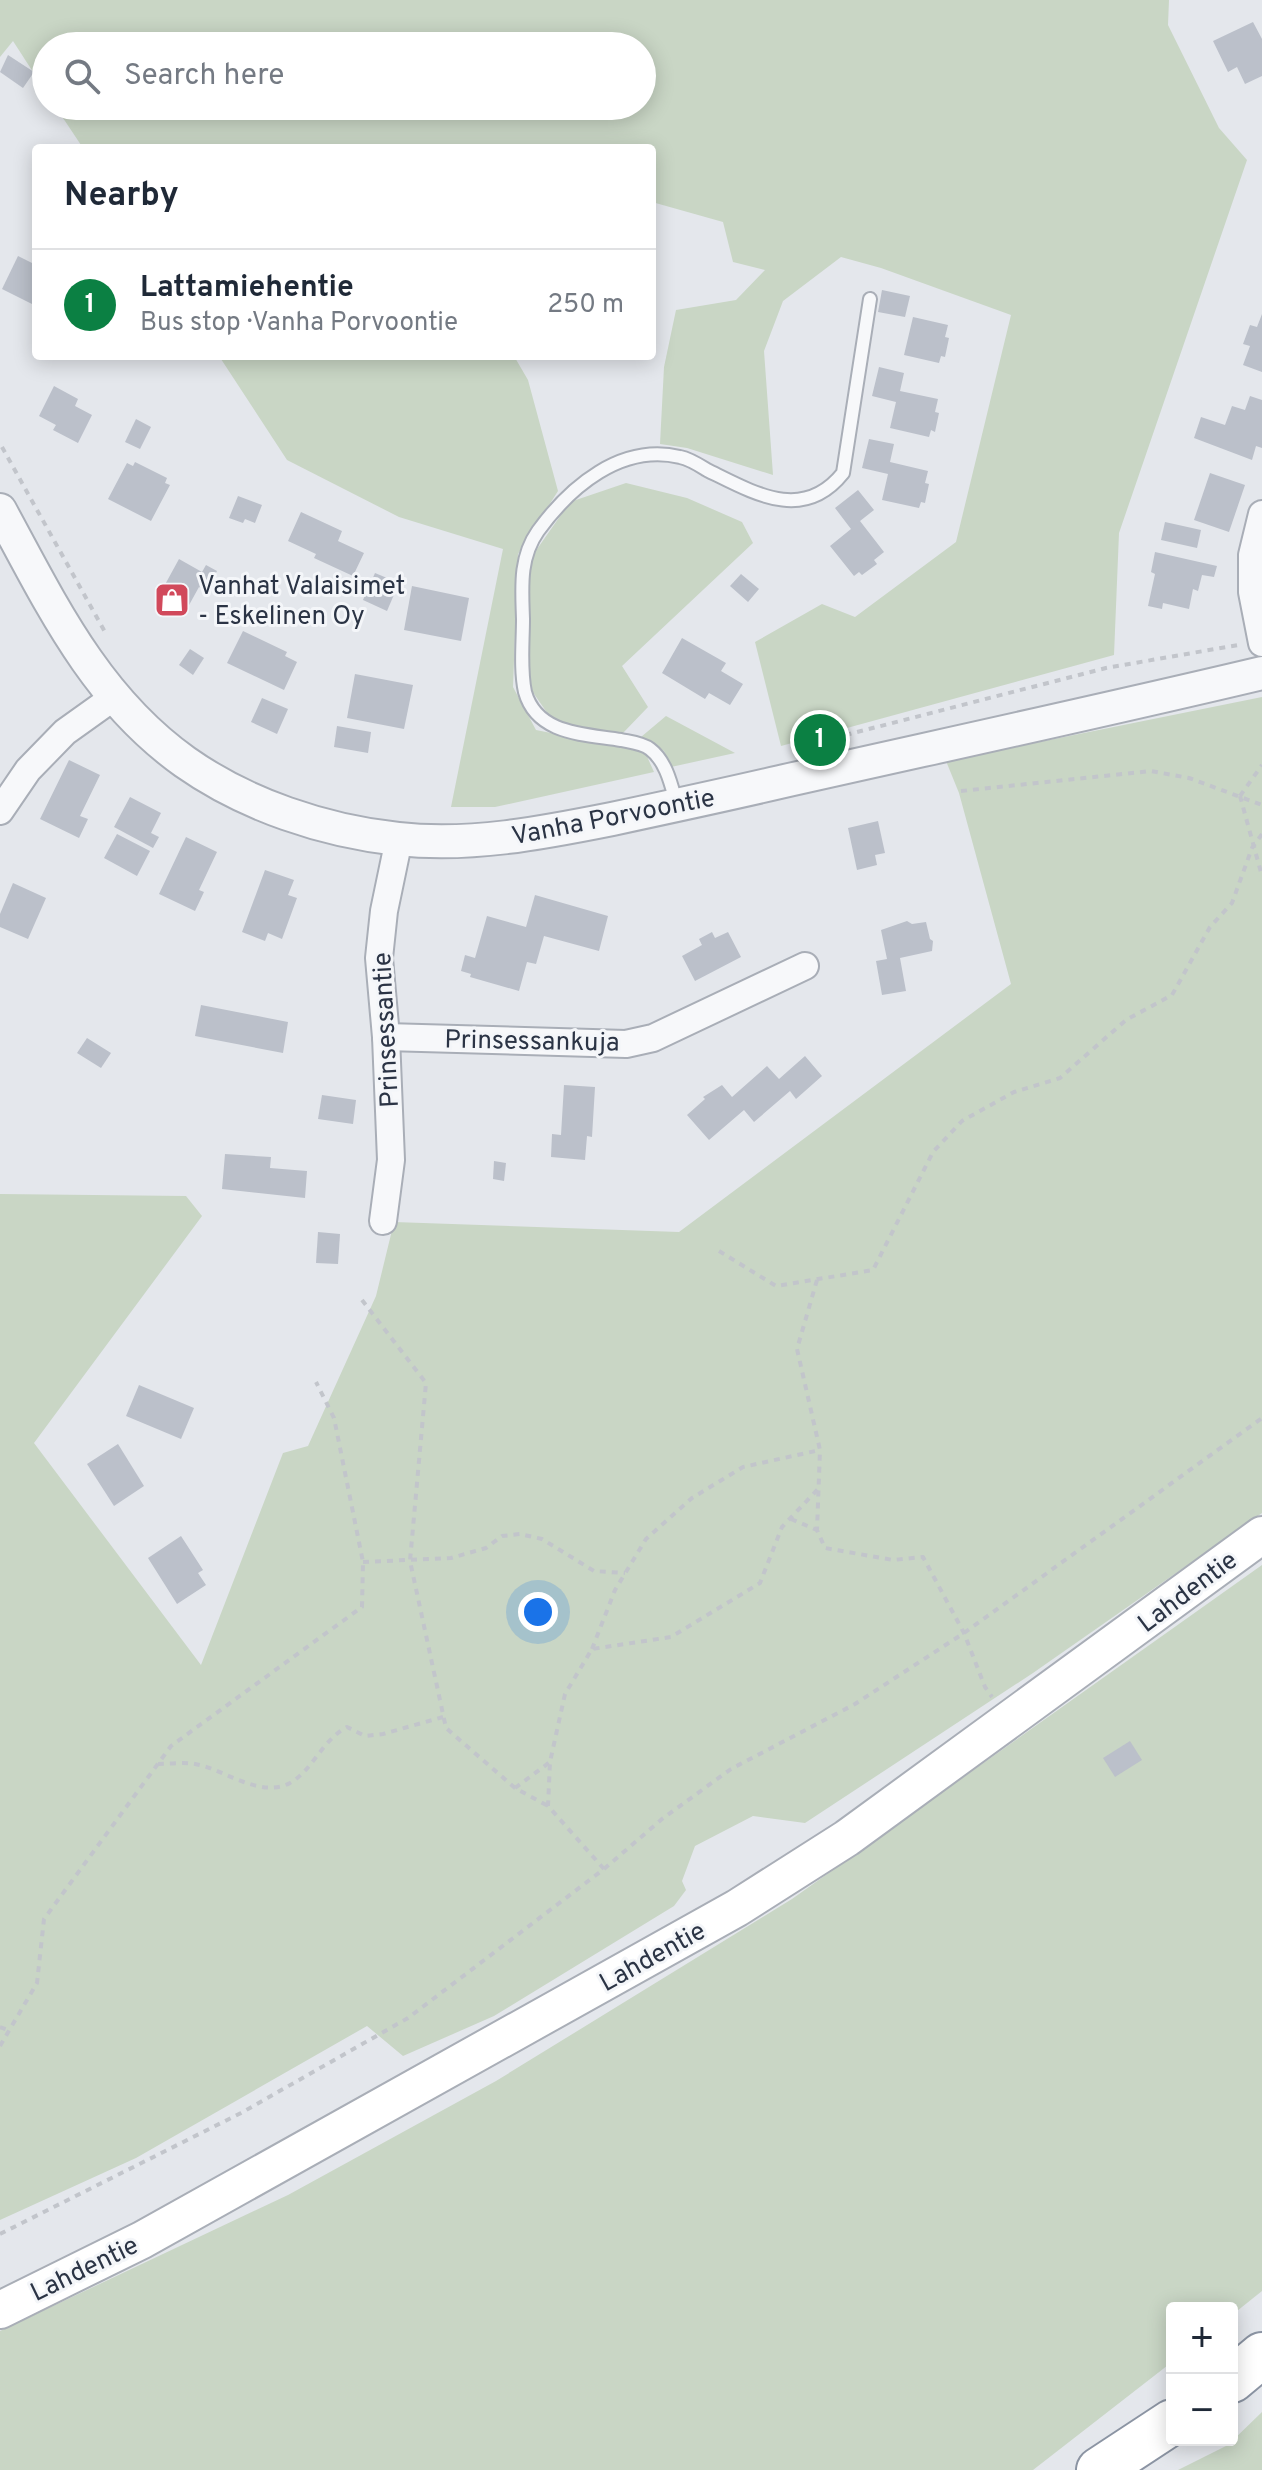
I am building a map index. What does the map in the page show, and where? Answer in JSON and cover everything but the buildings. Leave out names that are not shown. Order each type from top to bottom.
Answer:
[{"type":"highway","points":[[1238,2375],[1262,2355]]},
{"type":"highway","points":[[1099,2470],[1166,2426]]},
{"type":"main road","name":"Lahdentie","points":[[0,2310],[142,2240],[737,1908],[847,1838],[1262,1535]]},
{"type":"street","name":"Vanha Porvoontie","points":[[0,510],[81,655],[114,697],[147,731],[185,761],[230,789],[278,810],[338,830],[399,839],[530,836],[1262,673]]},
{"type":"street","points":[[1256,643],[1252,555],[1262,514]]},
{"type":"street","points":[[0,811],[28,770],[65,732],[114,697]]},
{"type":"street","name":"Prinsessantie","points":[[383,1221],[391,1160],[379,958],[384,911],[399,839]]},
{"type":"street","name":"Prinsessankuja","points":[[386,1037],[626,1044],[653,1038],[805,966]]},
{"type":"lane","points":[[677,805],[670,779],[658,757],[648,747],[559,729],[537,715],[525,690],[522,575],[525,559],[538,532],[583,481],[606,467],[640,456],[683,457],[749,490],[781,499],[801,501],[818,496],[831,487],[843,473],[870,299]]},
{"type":"path","points":[[2,447],[105,632]]},
{"type":"path","points":[[791,749],[1106,668],[1256,643]]},
{"type":"path","points":[[1262,765],[1240,796],[1262,876]]},
{"type":"path","points":[[961,791],[1151,771],[1189,778],[1262,805]]},
{"type":"path","points":[[719,1251],[776,1286],[873,1270],[933,1152],[962,1121],[1014,1092],[1060,1078],[1126,1020],[1172,995],[1210,927],[1232,903],[1252,848],[1262,834]]},
{"type":"path","points":[[817,1280],[797,1349],[820,1450],[817,1530],[825,1548],[893,1560],[923,1557],[964,1633],[985,1687],[1010,1721]]},
{"type":"path","points":[[362,1300],[426,1383],[410,1561],[446,1728],[515,1788],[548,1806],[604,1869]]},
{"type":"path","points":[[0,2046],[37,1983],[44,1919],[171,1746],[362,1607],[363,1562],[334,1418],[316,1382]]},
{"type":"path","points":[[0,2234],[241,2113],[408,2018],[604,1869],[662,1819],[731,1769],[855,1704],[964,1633],[1262,1418]]},
{"type":"path","points":[[548,1806],[550,1762],[565,1694],[592,1649],[615,1590],[646,1539],[692,1498],[743,1467],[820,1450]]},
{"type":"path","points":[[592,1649],[671,1637],[760,1583],[782,1527],[820,1488]]},
{"type":"path","points":[[791,1519],[817,1530]]},
{"type":"path","points":[[363,1562],[451,1558],[486,1548],[502,1536],[520,1534],[542,1539],[594,1571],[626,1573]]},
{"type":"path","points":[[158,1764],[195,1764],[247,1783],[280,1785],[290,1783],[334,1734],[347,1727],[365,1736],[443,1717]]},
{"type":"path","points":[[515,1788],[550,1762]]},
{"type":"path","points":[[0,2027],[8,2030]]},
{"type":"green space","points":[[0,0],[1169,0],[1168,25],[1219,128],[1247,160],[1119,533],[1114,655],[781,746],[755,642],[822,604],[855,617],[956,542],[1011,315],[881,268],[841,257],[783,301],[764,351],[773,475],[687,448],[660,444],[664,367],[676,310],[736,300],[765,270],[733,262],[723,222],[656,203],[656,144],[80,144],[64,120],[656,120],[656,32],[32,32],[32,70],[13,41],[0,57]]},
{"type":"green space","points":[[222,360],[516,360],[528,380],[558,491],[518,554],[513,687],[536,730],[645,752],[654,772],[495,807],[451,807],[503,549],[399,517],[287,460]]},
{"type":"green space","points":[[626,483],[687,498],[742,522],[753,543],[622,666],[648,707],[623,733],[568,725],[550,717],[530,688],[528,562],[570,502]]},
{"type":"green space","points":[[1262,697],[1262,1513],[1033,1673],[805,1823],[753,1816],[695,1846],[682,1881],[686,1890],[674,1906],[494,2016],[403,2056],[367,2026],[136,2158],[0,2220],[0,1194],[186,1196],[202,1216],[34,1443],[201,1665],[283,1453],[308,1446],[376,1296],[394,1222],[679,1232],[1011,984],[959,793],[946,761]]},
{"type":"green space","points":[[666,716],[735,753],[671,767],[664,751],[641,737]]},
{"type":"green space","points":[[1262,1565],[1262,2291],[1238,2310],[1238,2302],[1166,2302],[1166,2367],[1033,2470],[0,2470],[0,2331],[288,2195],[496,2081],[792,1899]]},
{"type":"green space","points":[[1262,2412],[1262,2470],[1178,2470],[1226,2446],[1238,2446],[1238,2435]]},
{"type":"place","name":"Vanhat Valaisimet - Eskelinen Oy","points":[[172,600]]},
{"type":"place","name":"Lattamiehentie","points":[[820,740]]}]
